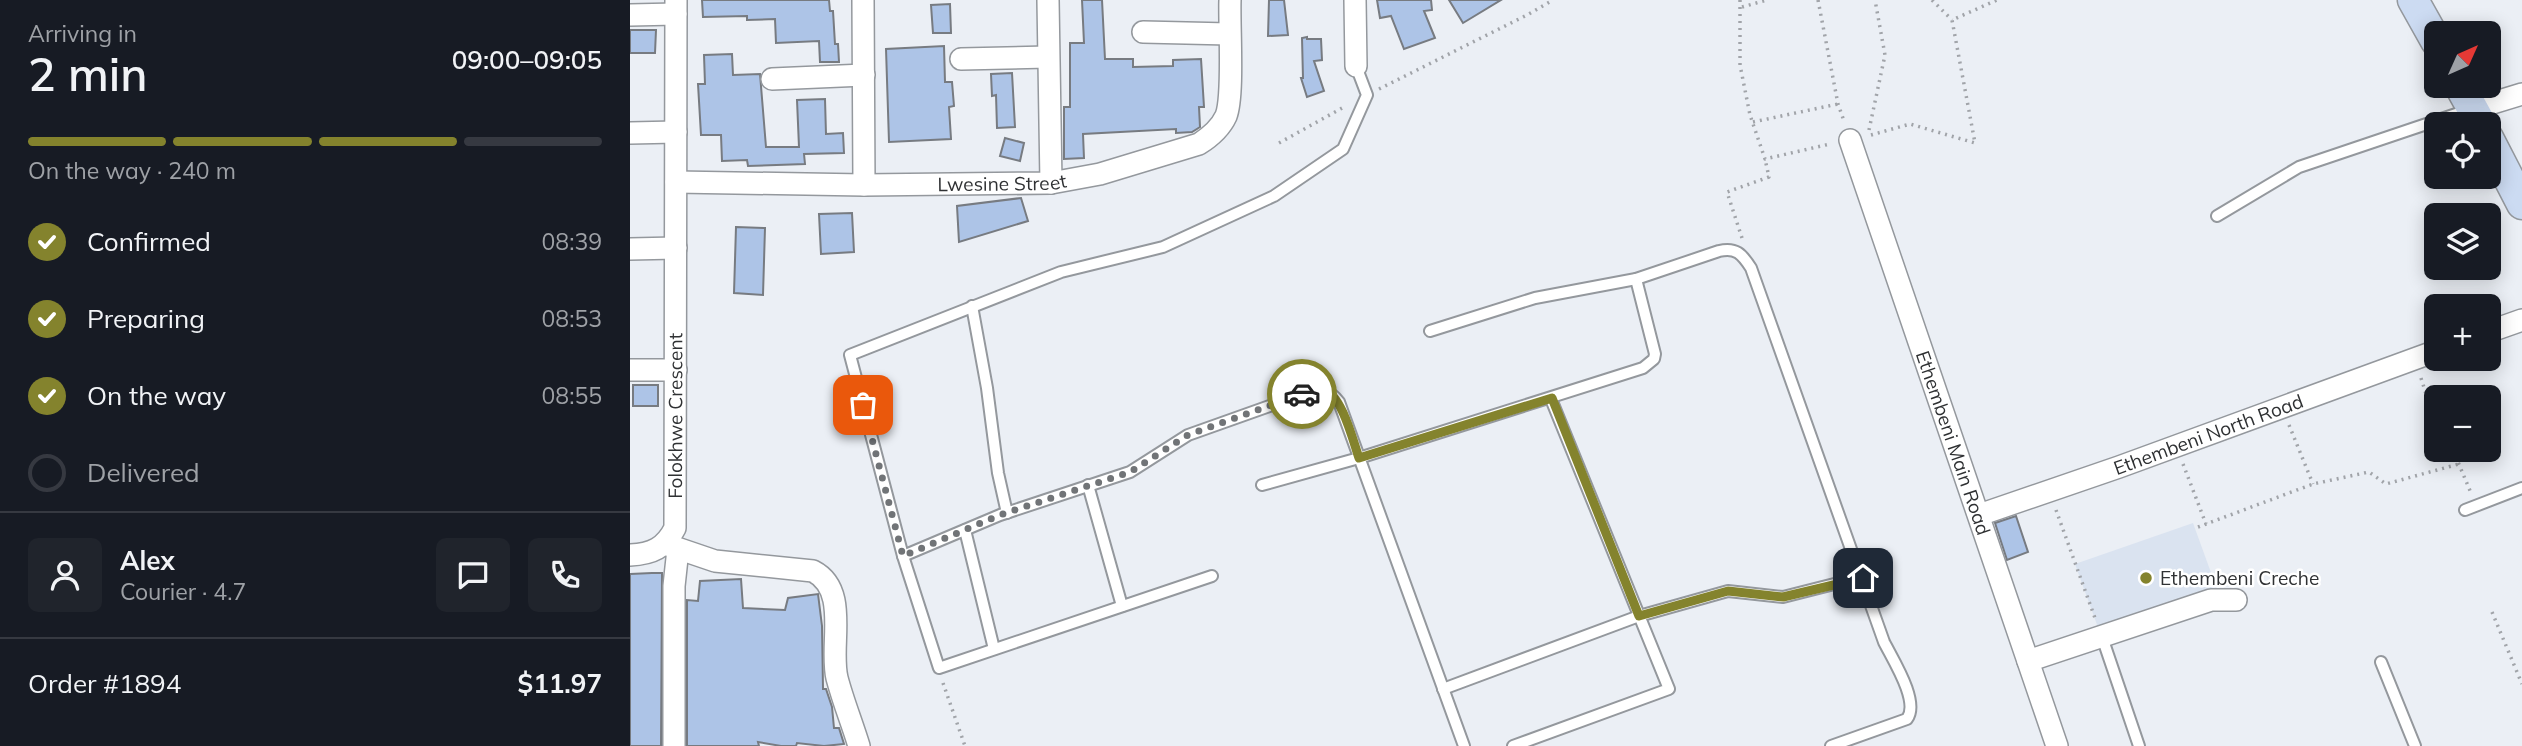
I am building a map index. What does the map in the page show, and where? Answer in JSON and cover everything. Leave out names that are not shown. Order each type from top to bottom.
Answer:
[{"type":"main road","points":[[2413,0],[2425,21]]},
{"type":"main road","points":[[2501,163],[2522,204]]},
{"type":"street","points":[[863,0],[864,185]]},
{"type":"street","points":[[1048,0],[1051,183]]},
{"type":"street","name":"Lwesine Street","points":[[676,182],[864,185],[1051,183],[1113,170],[1199,144],[1222,124],[1229,107],[1230,0]]},
{"type":"street","points":[[1355,0],[1356,66]]},
{"type":"street","name":"Folokhwe Crescent","points":[[630,15],[676,7],[675,528],[672,546],[674,746]]},
{"type":"street","points":[[1143,32],[1229,34]]},
{"type":"street","points":[[961,59],[1048,57]]},
{"type":"street","points":[[772,79],[864,75]]},
{"type":"street","points":[[2471,106],[2522,94]]},
{"type":"street","points":[[630,133],[676,132]]},
{"type":"street","name":"Ethembeni Main Road","points":[[1850,139],[2057,746]]},
{"type":"street","points":[[630,250],[676,248]]},
{"type":"street","points":[[2501,327],[2522,320]]},
{"type":"street","name":"Ethembeni North Road","points":[[1979,515],[2424,356]]},
{"type":"street","points":[[630,370],[676,370]]},
{"type":"street","points":[[630,555],[672,546],[715,561],[813,571],[824,577],[831,591],[836,621],[836,676],[859,746]]},
{"type":"street","points":[[2028,661],[2211,600],[2236,600]]},
{"type":"lane","points":[[1212,576],[939,668],[903,556],[850,355],[1061,272],[1163,247],[1274,196],[1343,149],[1367,95],[1356,66]]},
{"type":"lane","points":[[2217,216],[2299,167],[2471,106]]},
{"type":"lane","points":[[1430,331],[1535,299],[1636,279],[1719,251],[1738,251],[1751,268],[1884,642],[1906,687],[1912,713],[1897,724],[1831,746]]},
{"type":"lane","points":[[1262,485],[1359,458],[1643,368],[1654,359],[1655,348],[1636,279]]},
{"type":"lane","points":[[972,306],[987,388],[998,473],[1007,513]]},
{"type":"lane","points":[[903,556],[1007,513],[1130,472],[1188,435],[1309,391],[1322,389],[1333,394],[1339,402],[1464,746]]},
{"type":"lane","points":[[1513,746],[1669,689],[1552,398]]},
{"type":"lane","points":[[1088,485],[1122,606]]},
{"type":"lane","points":[[2465,510],[2522,488]]},
{"type":"lane","points":[[965,530],[994,649]]},
{"type":"lane","points":[[1443,689],[1639,616],[1728,591],[1783,597],[1863,578]]},
{"type":"lane","points":[[2102,637],[2139,746]]},
{"type":"lane","points":[[2381,662],[2415,746]]},
{"type":"path","points":[[1279,143],[1553,0]]},
{"type":"path","points":[[1738,251],[1742,239],[1727,192],[1769,177],[1750,115],[1740,65],[1740,0]]},
{"type":"path","points":[[1742,7],[1768,0]]},
{"type":"path","points":[[1765,159],[1850,139],[1838,104],[1818,0]]},
{"type":"path","points":[[1875,0],[1885,55],[1868,136],[1910,124],[1975,142],[1952,20],[1932,0]]},
{"type":"path","points":[[1952,20],[1997,0]]},
{"type":"path","points":[[1753,122],[1838,104]]},
{"type":"path","points":[[2415,359],[2424,388]]},
{"type":"path","points":[[2282,407],[2313,484]]},
{"type":"path","points":[[2176,445],[2206,524]]},
{"type":"path","points":[[2199,527],[2313,484],[2369,472],[2386,484],[2459,464],[2477,507]]},
{"type":"path","points":[[2049,492],[2102,637]]},
{"type":"path","points":[[2492,612],[2522,684]]},
{"type":"path","points":[[939,668],[965,746]]},
{"type":"shaded area","name":"Ethembeni Creche","points":[[2193,523],[2218,592],[2100,633],[2075,564]]},
{"type":"building","points":[[702,0],[829,0],[830,11],[833,11],[839,62],[820,62],[819,41],[776,43],[775,19],[747,20],[747,16],[703,17]]},
{"type":"building","points":[[1082,0],[1102,0],[1105,59],[1133,59],[1133,67],[1173,66],[1173,60],[1201,59],[1204,107],[1199,107],[1200,127],[1192,132],[1176,133],[1176,129],[1083,134],[1084,158],[1064,159],[1064,107],[1070,107],[1070,43],[1084,43]]},
{"type":"building","points":[[1269,0],[1284,0],[1288,35],[1268,36]]},
{"type":"building","points":[[1377,0],[1431,0],[1432,10],[1424,11],[1435,38],[1404,49],[1391,16],[1380,18]]},
{"type":"building","points":[[1449,0],[1501,0],[1463,23]]},
{"type":"building","points":[[950,4],[951,33],[933,33],[931,5]]},
{"type":"building","points":[[630,30],[656,30],[655,53],[630,53]]},
{"type":"building","points":[[1302,38],[1321,39],[1322,60],[1314,61],[1324,91],[1307,97],[1301,78]]},
{"type":"building","points":[[944,46],[945,82],[952,82],[954,106],[949,107],[951,139],[889,142],[886,49]]},
{"type":"building","points":[[732,54],[733,75],[760,74],[766,147],[799,147],[797,100],[825,99],[826,134],[843,133],[844,153],[804,154],[805,164],[748,166],[747,160],[722,161],[721,135],[701,135],[698,84],[705,84],[704,55]]},
{"type":"building","points":[[1012,73],[1015,127],[997,128],[996,95],[992,96],[991,74]]},
{"type":"building","points":[[1005,138],[1024,143],[1020,161],[1000,156]]},
{"type":"building","points":[[1021,198],[1028,221],[959,242],[957,206]]},
{"type":"building","points":[[852,213],[854,252],[821,254],[819,214]]},
{"type":"building","points":[[736,227],[765,228],[763,295],[734,293]]},
{"type":"building","points":[[633,385],[658,385],[658,406],[633,406]]},
{"type":"building","points":[[2016,516],[2028,552],[2007,560],[1995,523]]},
{"type":"building","points":[[662,573],[661,746],[630,746],[630,574]]},
{"type":"building","points":[[741,579],[743,608],[785,610],[788,598],[818,594],[822,626],[823,689],[826,689],[832,707],[834,728],[839,728],[844,744],[824,746],[797,743],[796,746],[781,746],[758,742],[759,746],[687,746],[687,600],[698,601],[700,581]]},
{"type":"way so far","points":[[863,405],[903,556],[1000,515],[1130,472],[1188,435],[1302,394]]},
{"type":"place","name":"Ethembeni Creche","points":[[2146,578]]},
{"type":"route","points":[[1302,394],[1322,389],[1333,394],[1339,402],[1359,458],[1552,398],[1639,616],[1728,591],[1783,597],[1863,578]]}]
